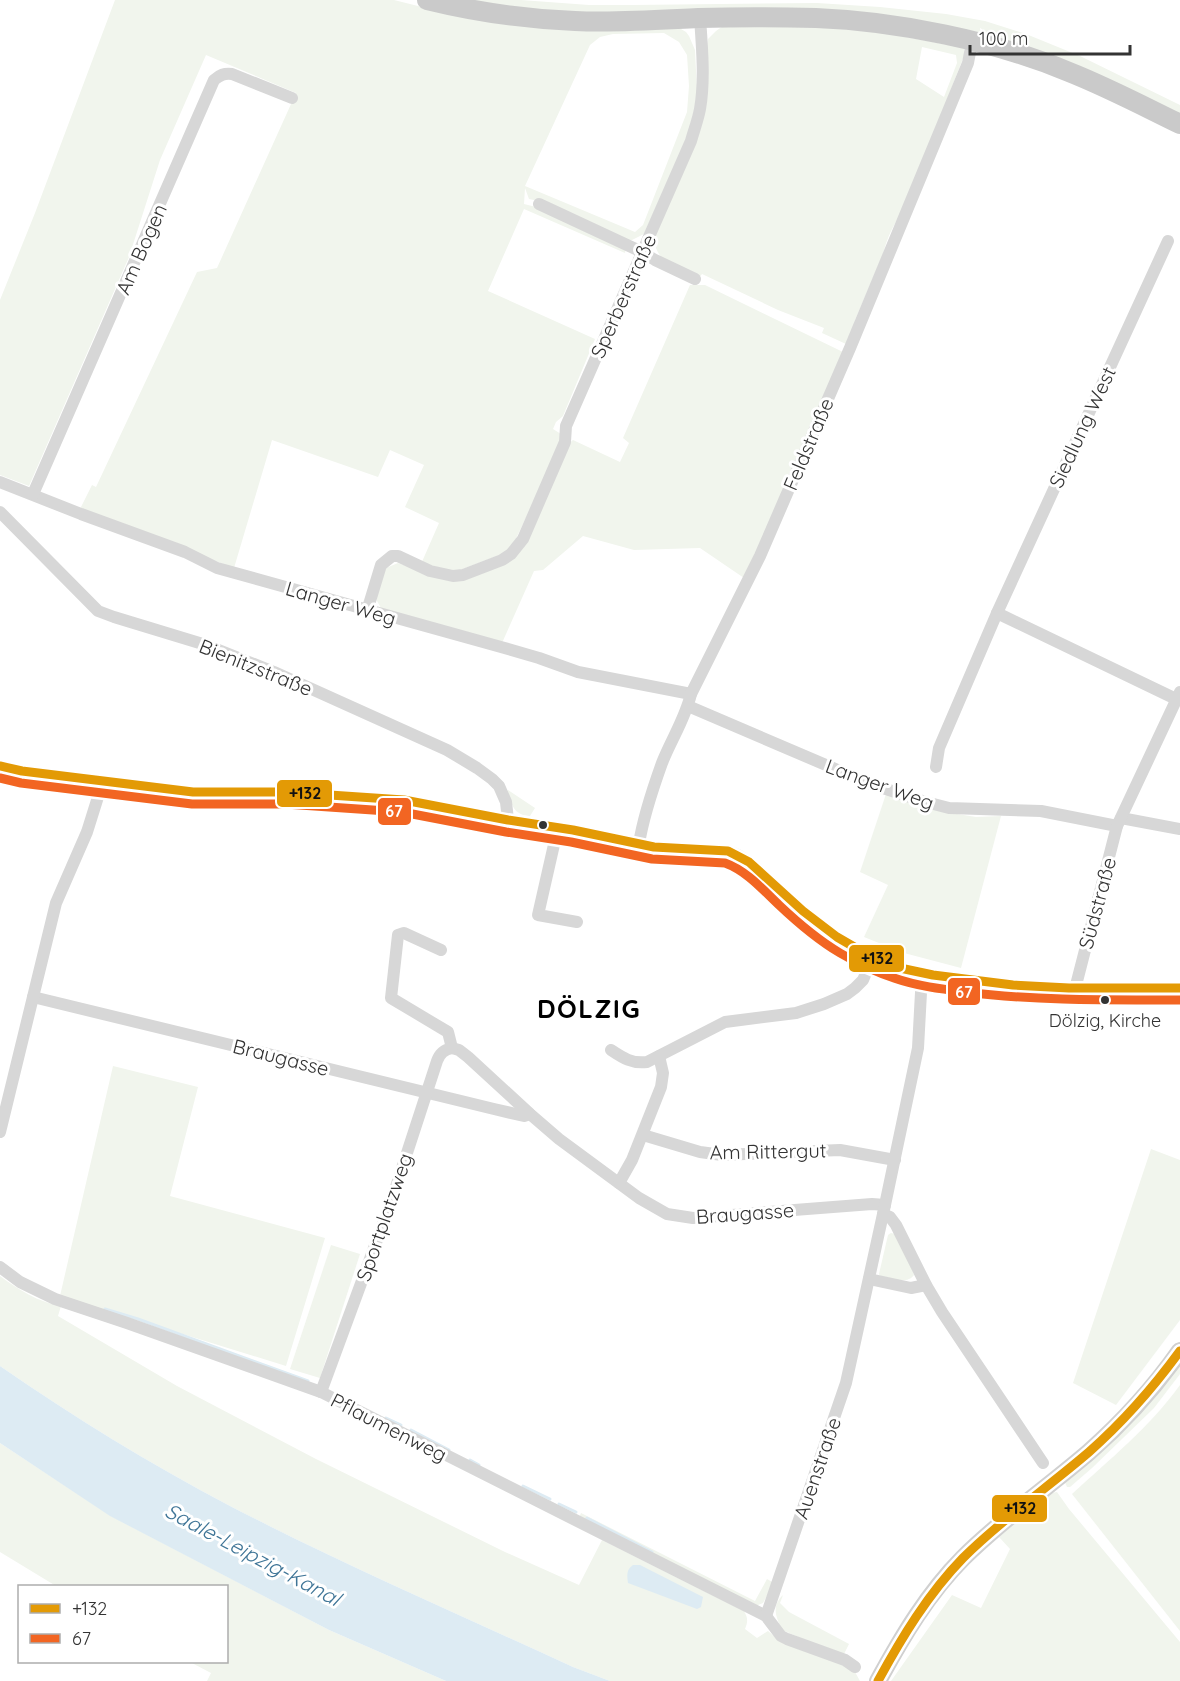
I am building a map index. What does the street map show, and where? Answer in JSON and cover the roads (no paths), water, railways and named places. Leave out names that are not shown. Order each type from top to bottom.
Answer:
[{"type":"main road","points":[[427,0],[500,14],[577,21],[817,18],[924,31],[1010,51],[1067,71],[1180,124]]},
{"type":"street","name":"Sperberstraße","points":[[367,611],[381,565],[392,556],[398,556],[430,572],[453,576],[502,560],[512,554],[523,539],[565,442],[566,426],[698,120],[702,88],[700,18]]},
{"type":"street","name":"Feldstraße","points":[[639,844],[662,764],[690,700],[765,546],[968,63],[972,42]]},
{"type":"street","name":"Am Bogen","points":[[33,494],[214,81],[225,73],[232,74],[292,98]]},
{"type":"street","points":[[539,204],[695,279]]},
{"type":"street","name":"Siedlung West","points":[[936,766],[939,748],[997,613],[1168,241]]},
{"type":"street","name":"Langer Weg","points":[[0,482],[185,552],[217,568],[539,658],[578,672],[690,700],[868,783],[922,801],[949,808],[1041,811],[1119,822]]},
{"type":"street","name":"Bienitzstraße","points":[[0,512],[98,610],[206,645],[274,672],[447,750],[477,768],[499,786],[506,802],[508,820]]},
{"type":"street","points":[[997,613],[1178,696]]},
{"type":"street","name":"Südstraße","points":[[1075,988],[1119,822],[1178,696]]},
{"type":"street","points":[[0,766],[22,771],[194,792],[285,792],[404,800],[558,827],[639,844],[677,849],[728,851],[735,853],[754,867],[821,926],[848,944],[906,970],[992,983],[1075,988],[1180,988]]},
{"type":"street","points":[[0,1132],[57,903],[87,832],[103,781]]},
{"type":"street","points":[[1119,822],[1180,829]]},
{"type":"street","points":[[558,827],[538,915],[576,922]]},
{"type":"street","points":[[441,950],[404,933],[398,935],[391,998],[448,1032],[452,1048]]},
{"type":"street","points":[[611,1050],[637,1063],[646,1062],[725,1022],[796,1012],[824,1004],[855,988],[862,980],[873,956]]},
{"type":"street","name":"Auenstraße","points":[[766,1616],[846,1383],[918,1048],[922,974]]},
{"type":"street","name":"Braugasse","points":[[33,997],[524,1116],[530,1114]]},
{"type":"street","name":"Braugasse","points":[[452,1048],[468,1057],[559,1139],[658,1210],[676,1216],[693,1218],[872,1204],[884,1209]]},
{"type":"street","name":"Sportplatzweg","points":[[321,1392],[391,1202],[440,1054],[452,1048]]},
{"type":"street","points":[[618,1183],[632,1160],[661,1087],[663,1074],[660,1056]]},
{"type":"street","name":"Am Rittergut","points":[[643,1135],[700,1152],[722,1155],[840,1150],[895,1160]]},
{"type":"street","points":[[884,1209],[896,1225],[926,1286],[942,1312],[1043,1463]]},
{"type":"street","name":"Pflaumenweg","points":[[0,1267],[20,1282],[62,1302],[321,1392],[766,1616]]},
{"type":"street","points":[[870,1279],[911,1288],[926,1286]]},
{"type":"street","points":[[878,1681],[893,1653],[933,1593],[962,1559],[1001,1523],[1110,1433],[1152,1388],[1180,1351]]},
{"type":"street","points":[[766,1616],[781,1636],[845,1660],[855,1667]]},
{"type":"water","name":"Saale-Leipzig-Kanal","points":[[0,1366],[113,1439],[230,1506],[400,1588],[573,1667],[610,1681],[446,1681],[329,1630],[110,1516],[0,1443]]},
{"type":"water","points":[[633,1565],[640,1565],[703,1597],[701,1607],[697,1609],[628,1583],[628,1571]]},
{"type":"waterway","points":[[105,1309],[308,1381]]},
{"type":"waterway","points":[[386,1418],[401,1425]]},
{"type":"waterway","points":[[411,1430],[449,1450]]},
{"type":"waterway","points":[[470,1460],[479,1465]]},
{"type":"waterway","points":[[523,1486],[550,1499]]},
{"type":"waterway","points":[[559,1504],[576,1512]]},
{"type":"waterway","points":[[587,1518],[652,1552]]},
{"type":"place","name":"Dölzig, Kirche","points":[[1105,1000]]},
{"type":"district","name":"DÖLZIG","points":[[589,1008]]}]
